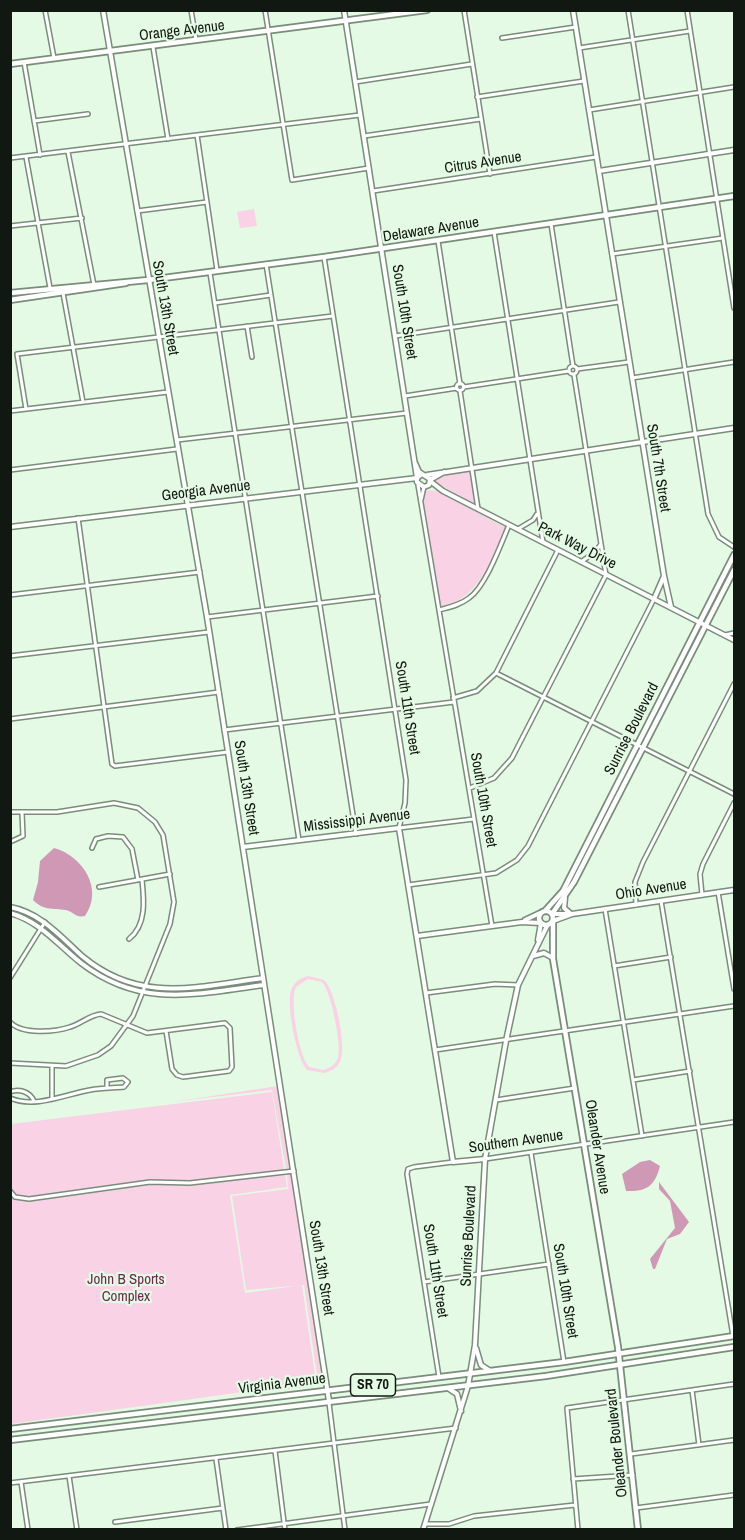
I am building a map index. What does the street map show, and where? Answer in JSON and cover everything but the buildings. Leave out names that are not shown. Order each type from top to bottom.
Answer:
[{"type":"main road","name":"Orange Avenue","points":[[10,64],[196,42],[427,10]]},
{"type":"main road","name":"Delaware Avenue","points":[[10,300],[63,293],[94,286],[438,241],[735,196]]},
{"type":"main road","name":"Delaware Avenue","points":[[10,293],[94,286]]},
{"type":"main road","name":"Sunrise Boulevard","points":[[543,912],[563,891],[735,555]]},
{"type":"main road","name":"Sunrise Boulevard","points":[[552,914],[565,897],[735,570]]},
{"type":"main road","points":[[552,914],[543,912],[540,923],[548,926],[553,921]]},
{"type":"main road","name":"Oleander Avenue","points":[[552,914],[553,959],[619,1354]]},
{"type":"main road","name":"Oleander Avenue","points":[[548,926],[552,945]]},
{"type":"main road","name":"Virginia Avenue","points":[[10,1429],[564,1362],[734,1336]]},
{"type":"main road","name":"Virginia Avenue","points":[[10,1440],[468,1386],[735,1347]]},
{"type":"main road","name":"Oleander Boulevard","points":[[619,1354],[638,1530]]},
{"type":"street","points":[[45,10],[54,58]]},
{"type":"street","name":"South 13th Street","points":[[103,10],[175,440],[200,572],[329,1401],[345,1530]]},
{"type":"street","points":[[191,10],[196,42]]},
{"type":"street","points":[[266,10],[292,180],[369,168]]},
{"type":"street","name":"South 10th Street","points":[[344,10],[420,501],[492,926]]},
{"type":"street","points":[[464,10],[490,174]]},
{"type":"street","name":"South 7th Street","points":[[573,10],[619,302],[671,608]]},
{"type":"street","points":[[628,10],[708,514],[719,537],[735,547]]},
{"type":"street","points":[[687,10],[735,308]]},
{"type":"street","points":[[502,38],[576,27]]},
{"type":"street","points":[[579,48],[690,31]]},
{"type":"street","points":[[153,47],[168,139]]},
{"type":"street","points":[[24,62],[40,155]]},
{"type":"street","points":[[356,82],[472,64]]},
{"type":"street","points":[[477,97],[584,81]]},
{"type":"street","points":[[589,110],[735,87]]},
{"type":"street","points":[[34,121],[88,114]]},
{"type":"street","points":[[10,158],[361,115]]},
{"type":"street","points":[[364,136],[481,119]]},
{"type":"street","points":[[197,135],[218,271]]},
{"type":"street","points":[[599,171],[735,150]]},
{"type":"street","points":[[68,152],[94,286]]},
{"type":"street","points":[[26,157],[50,288]]},
{"type":"street","name":"Citrus Avenue","points":[[373,192],[596,157]]},
{"type":"street","points":[[136,211],[207,202]]},
{"type":"street","points":[[10,226],[82,218]]},
{"type":"street","points":[[551,224],[573,366],[577,369],[629,362]]},
{"type":"street","points":[[495,232],[543,542]]},
{"type":"street","points":[[612,254],[723,238]]},
{"type":"street","points":[[438,241],[462,385]]},
{"type":"street","name":"South 11th Street","points":[[324,257],[396,709],[406,780],[405,803],[399,828],[453,1162]]},
{"type":"street","points":[[266,264],[356,834]]},
{"type":"street","points":[[210,272],[299,840]]},
{"type":"street","points":[[63,293],[83,402]]},
{"type":"street","points":[[215,303],[272,295]]},
{"type":"street","points":[[395,336],[619,302]]},
{"type":"street","points":[[26,409],[17,354],[333,316]]},
{"type":"street","points":[[247,326],[252,357]]},
{"type":"street","points":[[632,378],[735,362]]},
{"type":"street","points":[[405,396],[459,389],[462,385],[569,371],[573,366]]},
{"type":"street","points":[[470,788],[494,778],[503,771],[512,758],[606,575],[574,375],[577,369]]},
{"type":"street","points":[[569,371],[574,375]]},
{"type":"street","points":[[459,389],[478,509]]},
{"type":"street","points":[[10,411],[168,392]]},
{"type":"street","points":[[175,440],[407,413]]},
{"type":"street","points":[[417,481],[424,474],[735,428]]},
{"type":"street","points":[[10,470],[177,449]]},
{"type":"street","name":"South 10th Street","points":[[415,463],[430,481]]},
{"type":"street","points":[[425,487],[445,472]]},
{"type":"street","name":"Georgia Avenue","points":[[10,527],[359,484],[404,479],[417,481]]},
{"type":"street","name":"Park Way Drive","points":[[417,481],[425,487],[443,491]]},
{"type":"street","name":"Park Way Drive","points":[[430,481],[443,491],[735,640]]},
{"type":"street","name":"South 10th Street","points":[[420,501],[425,487]]},
{"type":"street","points":[[518,529],[533,520],[538,513]]},
{"type":"street","points":[[78,518],[110,762],[115,766],[228,752]]},
{"type":"street","points":[[439,610],[457,605],[471,597],[479,587],[509,525]]},
{"type":"street","points":[[581,562],[596,552],[601,544]]},
{"type":"street","points":[[224,730],[396,709],[453,700],[477,691],[496,673],[558,550]]},
{"type":"street","points":[[10,595],[200,572]]},
{"type":"street","points":[[408,885],[483,875],[505,869],[517,860],[528,846],[664,576]]},
{"type":"street","points":[[207,617],[378,596]]},
{"type":"street","points":[[10,656],[209,632]]},
{"type":"street","points":[[724,635],[735,633]]},
{"type":"street","points":[[496,673],[735,794]]},
{"type":"street","points":[[636,905],[635,889],[639,871],[735,684]]},
{"type":"street","points":[[10,719],[219,692]]},
{"type":"street","points":[[10,812],[57,812],[114,803],[138,808],[155,822],[163,835],[174,906],[170,924],[127,1027],[111,1046],[98,1055],[66,1066],[10,1063]]},
{"type":"street","points":[[702,895],[700,874],[703,864],[735,803]]},
{"type":"street","points":[[10,842],[23,836],[22,813]]},
{"type":"street","name":"Mississippi Avenue","points":[[243,847],[474,819]]},
{"type":"street","points":[[92,848],[96,839],[108,836],[123,837],[132,849],[145,908],[138,927],[129,939]]},
{"type":"street","points":[[99,887],[170,874]]},
{"type":"street","name":"Ohio Avenue","points":[[552,914],[572,914],[735,890]]},
{"type":"street","points":[[718,892],[735,989]]},
{"type":"street","points":[[565,897],[564,908],[572,914]]},
{"type":"street","points":[[661,901],[734,1336]]},
{"type":"street","points":[[10,906],[45,922],[93,965],[109,975],[143,987],[158,990],[189,988],[263,978]]},
{"type":"street","points":[[605,909],[642,1136]]},
{"type":"street","points":[[522,922],[543,912]]},
{"type":"street","points":[[10,913],[41,927],[106,981],[141,993],[190,994],[264,985]]},
{"type":"street","name":"Ohio Avenue","points":[[553,921],[572,914]]},
{"type":"street","points":[[10,978],[45,922]]},
{"type":"street","points":[[417,936],[522,922],[540,923]]},
{"type":"street","name":"Sunrise Boulevard","points":[[538,943],[540,923]]},
{"type":"street","name":"Sunrise Boulevard","points":[[423,1530],[461,1412],[475,1345],[485,1159],[506,1041],[518,986],[548,926]]},
{"type":"street","points":[[532,956],[544,953],[553,959]]},
{"type":"street","points":[[614,966],[671,957]]},
{"type":"street","points":[[231,982],[231,989]]},
{"type":"street","points":[[426,993],[495,984],[518,986]]},
{"type":"street","points":[[189,988],[190,994]]},
{"type":"street","points":[[435,1050],[735,1006]]},
{"type":"street","points":[[10,1022],[17,1028],[30,1030],[61,1029],[101,1014],[127,1027],[147,1032],[229,1024],[232,1067],[229,1071],[210,1074],[177,1075],[172,1069],[166,1031]]},
{"type":"street","points":[[51,1066],[52,1098]]},
{"type":"street","points":[[633,1080],[690,1071]]},
{"type":"street","points":[[10,1098],[34,1101],[124,1087],[128,1082],[123,1078],[106,1080],[107,1088]]},
{"type":"street","points":[[495,1100],[575,1088]]},
{"type":"street","points":[[10,1092],[18,1090],[29,1094],[34,1101]]},
{"type":"street","name":"Southern Avenue","points":[[408,1169],[735,1122]]},
{"type":"street","name":"South 10th Street","points":[[531,1153],[564,1362]]},
{"type":"street","name":"South 11th Street","points":[[408,1169],[439,1377]]},
{"type":"street","points":[[10,1191],[15,1197],[29,1199],[150,1182],[190,1183],[294,1170]]},
{"type":"street","points":[[424,1282],[549,1264]]},
{"type":"street","points":[[475,1345],[481,1365],[491,1371]]},
{"type":"street","points":[[578,1530],[567,1408],[735,1384]]},
{"type":"street","points":[[447,1388],[457,1394],[461,1412]]},
{"type":"street","points":[[692,1390],[699,1445]]},
{"type":"street","points":[[177,1409],[178,1419]]},
{"type":"street","points":[[10,1483],[456,1428]]},
{"type":"street","points":[[631,1454],[735,1440]]},
{"type":"street","points":[[275,1451],[285,1530]]},
{"type":"street","points":[[216,1459],[226,1530]]},
{"type":"street","points":[[573,1479],[633,1475]]},
{"type":"street","points":[[69,1476],[77,1530]]},
{"type":"street","points":[[21,1482],[28,1530]]},
{"type":"street","points":[[636,1508],[735,1495]]},
{"type":"street","points":[[237,1530],[431,1504]]},
{"type":"street","points":[[425,1524],[449,1524],[474,1516],[575,1505]]},
{"type":"street","points":[[115,1522],[223,1508]]},
{"type":"green space","points":[[254,209],[257,226],[240,228],[237,212]]},
{"type":"green space","points":[[471,470],[476,505],[432,480],[445,474]]},
{"type":"green space","points":[[438,491],[506,528],[489,564],[475,586],[456,602],[443,607],[440,604],[422,503],[425,492]]},
{"type":"green space","points":[[308,976],[324,980],[328,985],[338,1018],[342,1042],[339,1064],[324,1073],[307,1070],[293,1032],[290,1008],[291,991],[295,983]],"holes":[[[308,979],[322,982],[332,1007],[339,1052],[335,1063],[323,1070],[309,1067],[305,1061],[294,1015],[296,987]]]},
{"type":"green space","points":[[278,1086],[292,1169],[286,1169],[272,1090],[172,1102]]},
{"type":"green space","name":"John B Sports Complex","points":[[272,1092],[287,1187],[230,1195],[245,1293],[302,1285],[316,1382],[11,1424],[11,1124]]},
{"type":"green space","points":[[292,1173],[324,1385],[222,1397],[318,1383],[304,1285],[246,1290],[232,1196],[288,1189],[287,1174]]},
{"type":"shaded area","points":[[54,848],[74,858],[88,875],[92,895],[85,916],[45,907],[33,900],[40,861]]},
{"type":"shaded area","points":[[650,1160],[660,1166],[653,1183],[645,1189],[626,1191],[622,1174],[640,1162]]},
{"type":"shaded area","points":[[659,1182],[689,1222],[680,1234],[667,1239],[655,1269],[653,1269],[650,1259],[675,1228],[670,1201],[659,1189]]}]
